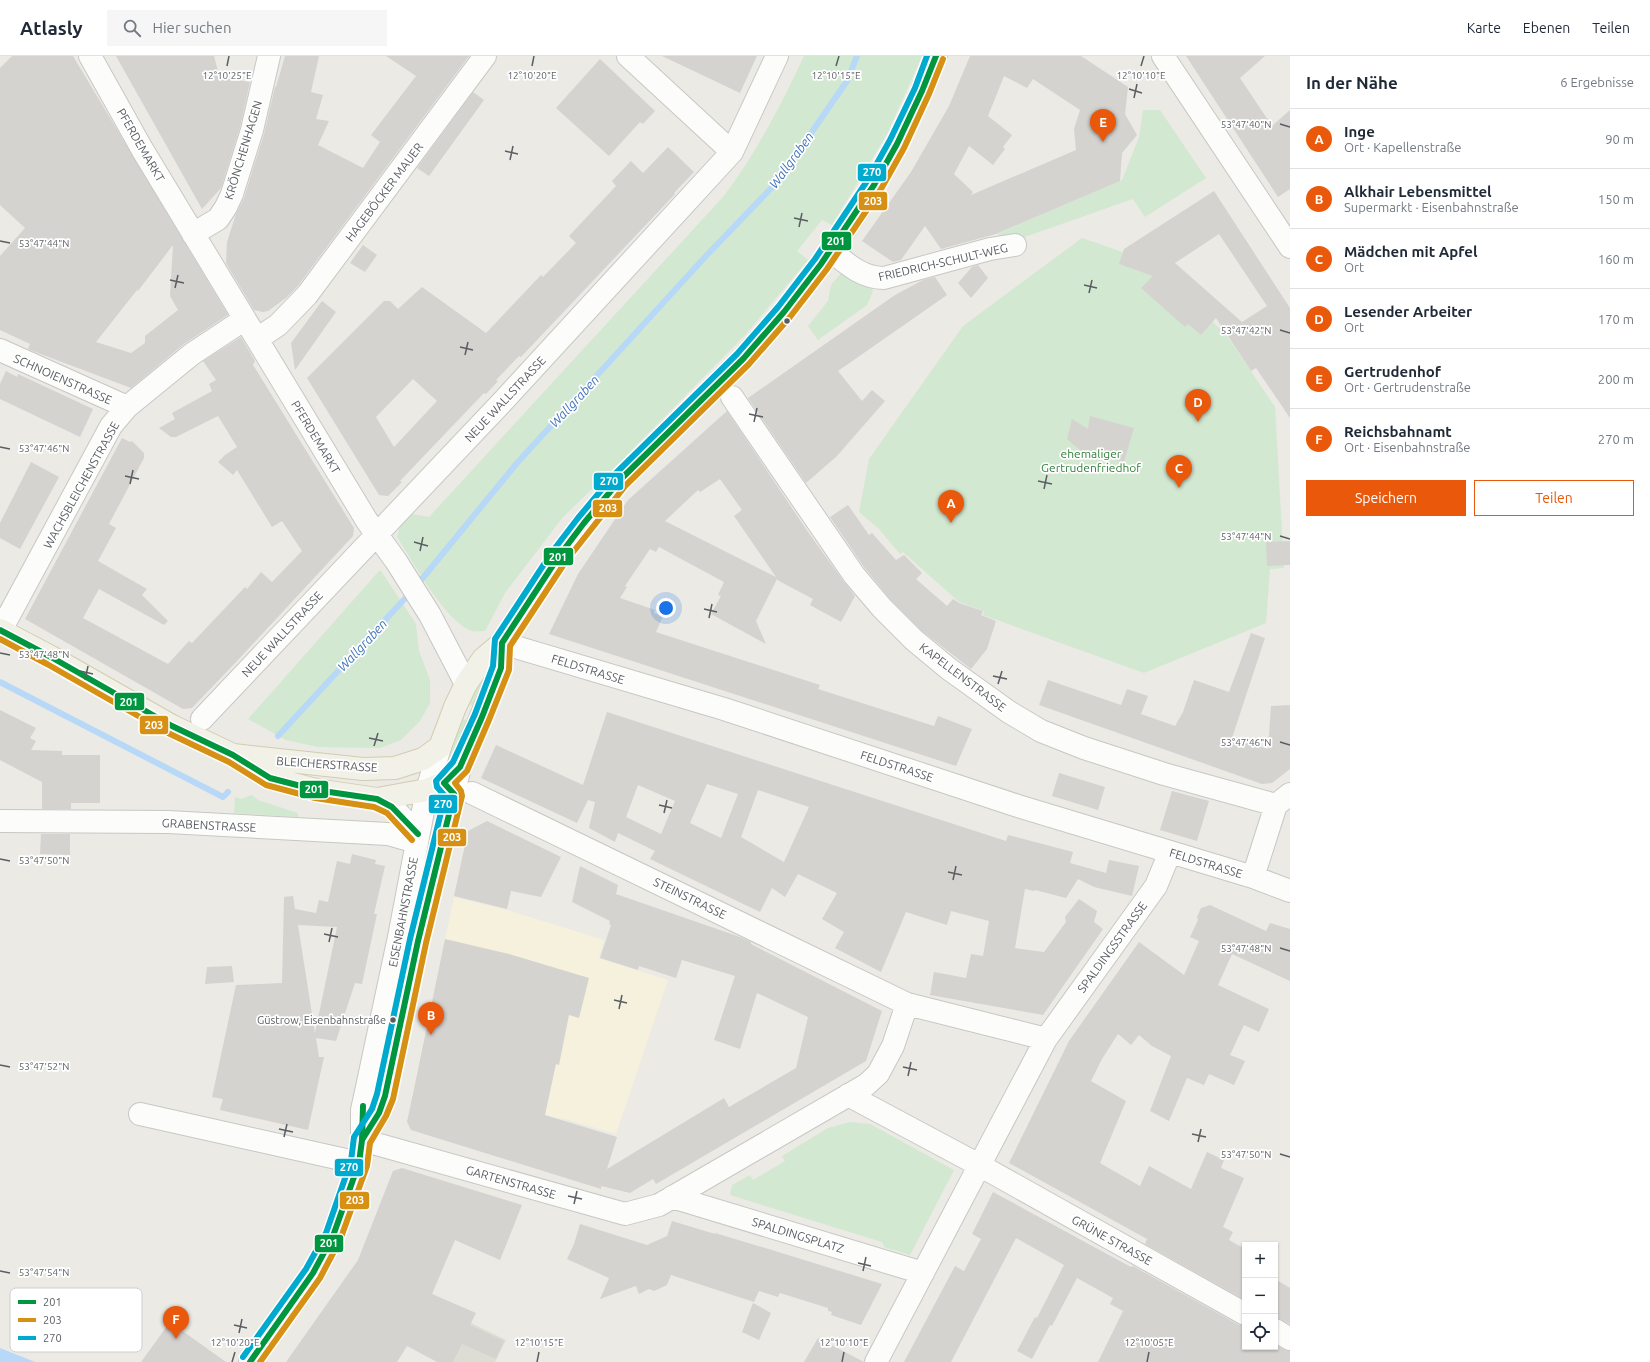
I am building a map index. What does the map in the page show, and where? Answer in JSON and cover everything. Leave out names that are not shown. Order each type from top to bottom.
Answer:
[{"type":"main road","points":[[442,777],[460,767],[501,668],[502,643],[559,556],[584,522],[620,480],[743,359],[784,312],[831,251],[874,185],[897,144],[922,91],[936,56]]},
{"type":"main road","name":"BLEICHERSTRASSE","points":[[1,630],[51,656],[172,726],[233,755],[270,778],[316,790],[377,799],[442,777]]},
{"type":"main road","name":"EISENBAHNSTRASSE","points":[[442,777],[455,707],[466,684],[483,659],[502,643]]},
{"type":"main road","name":"BLEICHERSTRASSE","points":[[233,755],[363,769],[395,768],[442,777]]},
{"type":"street","name":"PFERDEMARKT","points":[[90,56],[142,149],[193,234],[239,322],[257,339],[376,534]]},
{"type":"street","name":"KRÖNCHENHAGEN","points":[[193,234],[218,218],[226,207],[232,194],[252,130],[269,56]]},
{"type":"street","name":"HAGEBÖCKER MAUER","points":[[257,339],[278,325],[311,290],[485,56]]},
{"type":"street","points":[[628,56],[732,152]]},
{"type":"street","name":"NEUE WALLSTRASSE","points":[[202,719],[510,394],[732,152],[777,56]]},
{"type":"street","points":[[1163,56],[1290,247]]},
{"type":"street","name":"FRIEDRICH-SCHULT-WEG","points":[[831,251],[861,274],[872,278],[884,278],[990,248],[1015,245]]},
{"type":"street","name":"WACHSBLEICHENSTRASSE","points":[[1,630],[111,426],[127,407],[192,354],[239,322]]},
{"type":"street","name":"SCHNOIENSTRASSE","points":[[0,350],[127,407]]},
{"type":"street","name":"KAPELLENSTRASSE","points":[[732,397],[854,575],[892,619],[914,640],[949,669],[1009,712],[1041,731],[1084,748],[1164,774],[1283,799]]},
{"type":"street","points":[[376,534],[396,561],[430,615],[466,684]]},
{"type":"street","name":"FELDSTRASSE","points":[[502,643],[724,709],[1018,806],[1170,852],[1290,891]]},
{"type":"street","name":"STEINSTRASSE","points":[[442,777],[907,1004]]},
{"type":"street","name":"EISENBAHNSTRASSE","points":[[250,1362],[313,1273],[333,1236],[358,1163],[362,1140],[362,1110],[399,937],[417,838],[442,777]]},
{"type":"street","name":"EISENBAHNSTRASSE","points":[[362,1140],[380,1113],[385,1096],[418,941],[442,777]]},
{"type":"street","points":[[377,799],[392,807],[417,838]]},
{"type":"street","points":[[1252,878],[1283,799]]},
{"type":"street","name":"GRABENSTRASSE","points":[[0,821],[168,822],[388,834],[417,838]]},
{"type":"street","name":"SPALDINGSSTRASSE","points":[[1046,1039],[1156,886],[1170,852]]},
{"type":"street","points":[[665,1201],[866,1085],[878,1074],[893,1046],[907,1004],[1046,1039],[876,1362]]},
{"type":"street","points":[[848,1095],[979,1165]]},
{"type":"street","points":[[140,1114],[358,1163]]},
{"type":"street","name":"GARTENSTRASSE","points":[[362,1140],[625,1214],[665,1201]]},
{"type":"street","name":"GRÜNE STRASSE","points":[[979,1165],[1242,1312]]},
{"type":"street","name":"SPALDINGSPLATZ","points":[[665,1201],[923,1273]]},
{"type":"street","points":[[1278,1332],[1290,1339]]},
{"type":"shaded area","points":[[454,897],[507,910],[604,940],[599,958],[668,980],[616,1134],[565,1119],[546,1117],[527,1126],[411,1099]]},
{"type":"shaded area","points":[[471,1323],[506,1340],[495,1362],[453,1362]]},
{"type":"green space","points":[[804,56],[922,56],[887,134],[832,225],[822,220],[797,251],[808,260],[745,335],[622,460],[563,517],[505,593],[485,631],[472,631],[451,616],[430,590],[397,537],[400,525],[412,514],[429,517],[723,197],[746,164],[767,129]]},
{"type":"green space","points":[[1143,110],[1160,110],[1206,178],[1145,217],[1133,199],[1013,241],[997,234],[1122,180],[1139,137]]},
{"type":"green space","name":"ehemaliger Gertrudenfriedhof","points":[[1082,238],[1140,258],[1225,333],[1275,407],[1284,568],[1270,569],[1266,623],[1144,673],[983,615],[984,611],[959,602],[903,552],[900,554],[879,529],[859,512],[869,459],[963,326]]},
{"type":"green space","points":[[842,272],[871,286],[873,291],[867,305],[818,340],[808,326],[828,301],[831,285]]},
{"type":"green space","points":[[379,571],[381,571],[416,624],[419,651],[430,680],[430,703],[420,721],[401,740],[380,748],[318,747],[286,740],[248,719]]},
{"type":"green space","points":[[485,672],[490,672],[478,708],[468,704]]},
{"type":"green space","points":[[462,719],[472,722],[454,758],[448,756]]},
{"type":"green space","points":[[252,795],[258,800],[298,813],[298,817],[234,813],[235,797],[241,799]]},
{"type":"green space","points":[[850,1122],[870,1124],[954,1170],[910,1255],[884,1247],[882,1242],[730,1195],[732,1185],[750,1175],[753,1180],[785,1161],[782,1156],[828,1128]]},
{"type":"water","points":[[0,1348],[35,1362],[0,1362]]},
{"type":"building","points":[[12,56],[73,56],[228,315],[184,344],[131,388],[30,350],[28,349],[30,344],[0,330],[0,256],[25,228],[0,205],[0,68]],"holes":[[[173,245],[170,296],[178,310],[145,336],[145,343],[131,353],[96,342]]]},
{"type":"building","points":[[116,56],[214,56],[220,79],[225,78],[250,82],[240,127],[221,188],[202,209]]},
{"type":"building","points":[[285,56],[319,56],[311,92],[323,95],[316,119],[329,121],[318,145],[363,168],[380,142],[371,135],[416,76],[386,56],[469,56],[297,287],[286,298],[268,311],[263,312],[254,310],[226,263],[227,242],[236,214],[244,198],[264,134],[275,87]]},
{"type":"building","points":[[662,56],[757,56],[740,93]]},
{"type":"building","points":[[970,56],[1081,56],[1128,87],[1125,114],[1137,135],[1122,153],[1120,181],[996,234],[941,249],[925,226],[901,260],[893,262],[862,241],[911,172],[949,106]],"holes":[[[1004,76],[1027,88],[1033,79],[1080,110],[1074,129],[1076,150],[971,195],[973,192],[954,174],[969,146],[993,165],[1005,149],[1003,147],[1012,135],[988,116]]]},
{"type":"building","points":[[1186,56],[1265,56],[1240,78],[1272,126],[1290,110],[1290,189],[1278,197]]},
{"type":"building","points":[[600,59],[655,111],[643,124],[640,122],[609,156],[556,108]]},
{"type":"building","points":[[473,92],[484,100],[429,176],[417,168]]},
{"type":"building","points":[[668,147],[694,172],[521,357],[519,356],[496,380],[498,381],[486,394],[484,393],[400,481],[402,482],[388,496],[379,495],[307,378],[384,301],[390,301],[398,309],[422,287],[486,333],[541,275],[543,277],[576,243],[569,236],[616,186],[612,181],[631,161],[643,173]],"holes":[[[413,379],[437,401],[394,447],[376,417]]]},
{"type":"building","points":[[1214,191],[1290,308],[1290,418],[1256,368],[1251,371],[1216,318],[1201,335],[1188,324],[1185,327],[1141,288],[1153,276],[1119,264],[1124,249]],"holes":[[[1219,234],[1267,306],[1242,322],[1175,263]]]},
{"type":"building","points":[[363,245],[377,255],[365,272],[350,263]]},
{"type":"building","points":[[978,265],[988,278],[971,298],[958,283],[972,267]]},
{"type":"building","points":[[935,277],[947,295],[838,371],[862,401],[872,390],[885,401],[837,456],[806,483],[748,398],[895,295],[923,280]]},
{"type":"building","points":[[322,301],[336,312],[295,370],[291,343]]},
{"type":"building","points":[[241,337],[255,361],[253,365],[354,528],[353,536],[192,708],[183,709],[25,619],[122,438],[130,442],[132,441],[144,453],[144,458],[109,524],[116,528],[98,561],[147,589],[142,595],[168,621],[164,625],[99,589],[83,618],[168,664],[189,641],[192,643],[245,587],[247,589],[261,572],[272,582],[302,551],[282,521],[272,527],[237,470],[233,475],[218,462],[237,447],[218,416],[176,437],[171,437],[159,428],[175,419],[172,413],[212,391],[209,384],[216,380],[203,361]]},
{"type":"building","points":[[6,371],[17,377],[18,374],[93,409],[80,437],[0,399],[0,384]]},
{"type":"building","points":[[727,411],[808,532],[855,596],[841,622],[810,605],[813,599],[777,579],[756,621],[766,644],[711,614],[721,596],[718,595],[724,582],[659,547],[656,552],[650,549],[625,586],[627,587],[620,598],[655,610],[654,613],[663,616],[656,632],[820,685],[818,689],[934,726],[938,716],[972,729],[956,766],[549,634],[578,574],[628,500]],"holes":[[[720,479],[742,510],[734,516],[776,577],[665,521],[698,490],[700,492]]]},
{"type":"building","points":[[1090,416],[1134,428],[1124,462],[1082,452],[1067,439],[1072,419],[1088,429]]},
{"type":"building","points":[[31,462],[59,477],[20,549],[0,538],[0,523]]},
{"type":"building","points":[[848,505],[869,535],[872,533],[896,560],[904,555],[922,573],[916,579],[947,606],[953,599],[959,603],[983,611],[981,615],[996,621],[987,649],[971,669],[922,631],[891,600],[864,567],[830,517]]},
{"type":"building","points":[[1290,541],[1290,565],[1267,566],[1266,542]]},
{"type":"building","points":[[1251,633],[1265,638],[1232,738],[1268,749],[1271,706],[1290,705],[1290,769],[1272,783],[1262,784],[1039,705],[1048,680],[1121,705],[1127,689],[1148,696],[1141,714],[1175,726],[1183,712],[1194,680],[1229,692]]},
{"type":"building","points":[[0,710],[36,728],[30,738],[36,741],[31,750],[62,751],[62,755],[100,755],[100,803],[71,803],[71,809],[42,809],[42,782],[0,760]]},
{"type":"building","points":[[607,712],[1006,841],[1008,835],[1073,852],[1070,863],[1106,873],[1109,860],[1139,866],[1132,896],[1094,887],[1078,879],[1066,898],[1025,889],[1015,948],[1044,952],[1066,922],[1065,917],[1079,899],[1097,911],[1094,922],[1103,929],[1043,1015],[930,995],[934,972],[966,978],[971,954],[983,956],[989,921],[951,911],[947,925],[906,912],[881,972],[835,948],[844,932],[822,919],[837,893],[798,874],[785,897],[772,888],[760,912],[650,859],[655,851],[618,833],[615,842],[589,828],[595,802],[588,800],[577,823],[481,778],[496,745],[583,785]],"holes":[[[707,784],[738,794],[721,838],[690,823]],[[638,785],[675,801],[661,834],[626,817]],[[758,790],[809,807],[784,862],[741,837]]]},
{"type":"building","points":[[1059,773],[1105,787],[1098,810],[1052,796]]},
{"type":"building","points":[[1172,791],[1209,801],[1197,841],[1160,830]]},
{"type":"building","points":[[487,821],[561,857],[541,897],[511,891],[507,909],[454,896],[468,831]]},
{"type":"building","points":[[41,834],[70,834],[70,855],[40,854]]},
{"type":"building","points":[[352,854],[376,860],[375,864],[385,866],[374,914],[377,914],[362,984],[355,983],[336,1041],[316,1038],[319,1057],[324,1057],[308,1130],[220,1110],[223,1099],[212,1097],[236,985],[282,983],[284,897],[293,896],[295,909],[316,913],[319,900],[328,902],[337,861],[350,864]],"holes":[[[298,925],[337,927],[315,1033]]]},
{"type":"building","points":[[580,866],[618,885],[616,894],[740,937],[882,1011],[866,1061],[656,1184],[653,1179],[630,1193],[601,1186],[601,1189],[411,1130],[407,1122],[445,939],[509,954],[589,978],[579,1018],[569,1015],[559,1065],[556,1064],[545,1115],[617,1137],[607,1169],[724,1098],[729,1107],[796,1068],[808,1017],[757,993],[740,1049],[714,1040],[735,976],[682,960],[676,978],[639,966],[638,970],[600,958],[611,925],[609,924],[610,921],[572,902]]},
{"type":"building","points":[[1210,905],[1266,931],[1270,923],[1290,929],[1290,981],[1232,954],[1218,985],[1269,1009],[1259,1032],[1244,1025],[1230,1055],[1245,1061],[1234,1085],[1209,1074],[1204,1085],[1187,1078],[1169,1121],[1150,1111],[1171,1056],[1152,1046],[1139,1035],[1131,1045],[1118,1034],[1102,1059],[1091,1081],[1126,1101],[1100,1163],[1140,1186],[1149,1166],[1191,1189],[1207,1152],[1224,1160],[1221,1168],[1244,1178],[1223,1227],[1233,1232],[1229,1240],[1242,1247],[1242,1298],[1145,1244],[1147,1239],[1009,1163],[1069,1041],[1139,942],[1184,975],[1199,941],[1190,937],[1198,920],[1197,917],[1201,908]]},
{"type":"building","points":[[232,966],[234,982],[205,984],[207,967]]},
{"type":"building","points":[[402,1168],[522,1205],[500,1260],[455,1240],[432,1294],[476,1313],[470,1325],[504,1341],[496,1359],[462,1344],[453,1362],[437,1362],[407,1346],[397,1362],[286,1362],[358,1260],[393,1171]]},
{"type":"building","points":[[993,1192],[1242,1326],[1242,1350],[1278,1350],[1278,1346],[1290,1351],[1290,1362],[1098,1362],[1123,1311],[1110,1304],[1113,1298],[1077,1278],[1052,1326],[1050,1325],[1032,1359],[1017,1351],[1035,1317],[1037,1318],[1064,1265],[1016,1238],[951,1362],[904,1362],[955,1266],[964,1271],[981,1239],[972,1234]]},
{"type":"building","points":[[672,1221],[882,1284],[861,1325],[831,1315],[832,1312],[828,1311],[828,1308],[780,1293],[778,1297],[759,1291],[754,1302],[671,1275],[667,1285],[654,1291],[649,1289],[639,1294],[636,1286],[600,1299],[609,1278],[567,1259],[574,1244],[580,1224],[647,1245],[667,1236]]},
{"type":"building","points":[[1278,1281],[1290,1288],[1290,1324],[1278,1319]]},
{"type":"building","points":[[753,1303],[771,1313],[759,1340],[742,1332]]},
{"type":"building","points":[[170,1322],[226,1362],[141,1362]]},
{"type":"building","points":[[818,1338],[864,1362],[804,1362]]},
{"type":"waterway","name":"Wallgraben","points":[[417,585],[517,463],[705,257],[778,181],[847,81],[857,56]]},
{"type":"waterway","name":"Wallgraben","points":[[278,736],[411,592]]},
{"type":"waterway","name":"Wallgraben","points":[[0,682],[223,797],[228,792]]},
{"type":"transit line","name":"270","points":[[243,1357],[306,1269],[326,1233],[351,1161],[354,1137],[372,1109],[377,1094],[410,939],[445,796],[437,787],[436,781],[453,762],[475,714],[493,666],[495,639],[552,552],[614,475],[737,354],[778,307],[815,259],[867,181],[890,140],[915,88],[927,56]]},
{"type":"transit line","name":"201","points":[[362,1140],[379,1113],[385,1096],[418,941],[454,794],[444,783],[460,767],[482,717],[501,668],[502,643],[559,556],[620,480],[743,359],[784,312],[821,264],[874,185],[897,144],[922,91],[936,56]]},
{"type":"transit line","name":"203","points":[[260,1362],[320,1278],[340,1240],[367,1166],[370,1143],[386,1116],[393,1099],[426,943],[462,796],[461,791],[455,783],[467,771],[489,720],[509,670],[510,646],[566,561],[626,485],[749,364],[790,317],[827,269],[881,189],[904,148],[929,94],[943,59]]},
{"type":"transit line","name":"201","points":[[0,630],[51,657],[172,726],[233,755],[270,778],[316,790],[377,799],[392,807],[418,834]]},
{"type":"transit line","name":"203","points":[[0,639],[168,733],[229,762],[266,785],[315,798],[374,807],[387,813],[412,840]]},
{"type":"transit line","name":"201","points":[[250,1362],[313,1273],[333,1236],[359,1163],[362,1140],[363,1106]]},
{"type":"place","name":"Gertrudenhof","points":[[1103,142]]},
{"type":"place","name":"Lesender Arbeiter","points":[[1198,422]]},
{"type":"place","name":"Mädchen mit Apfel","points":[[1179,488]]},
{"type":"place","name":"Inge","points":[[951,523]]},
{"type":"place","name":"Güstrow, Eisenbahnstraße","points":[[393,1020]]},
{"type":"place","name":"Alkhair Lebensmittel","points":[[431,1035]]},
{"type":"place","name":"Reichsbahnamt","points":[[176,1339]]}]
